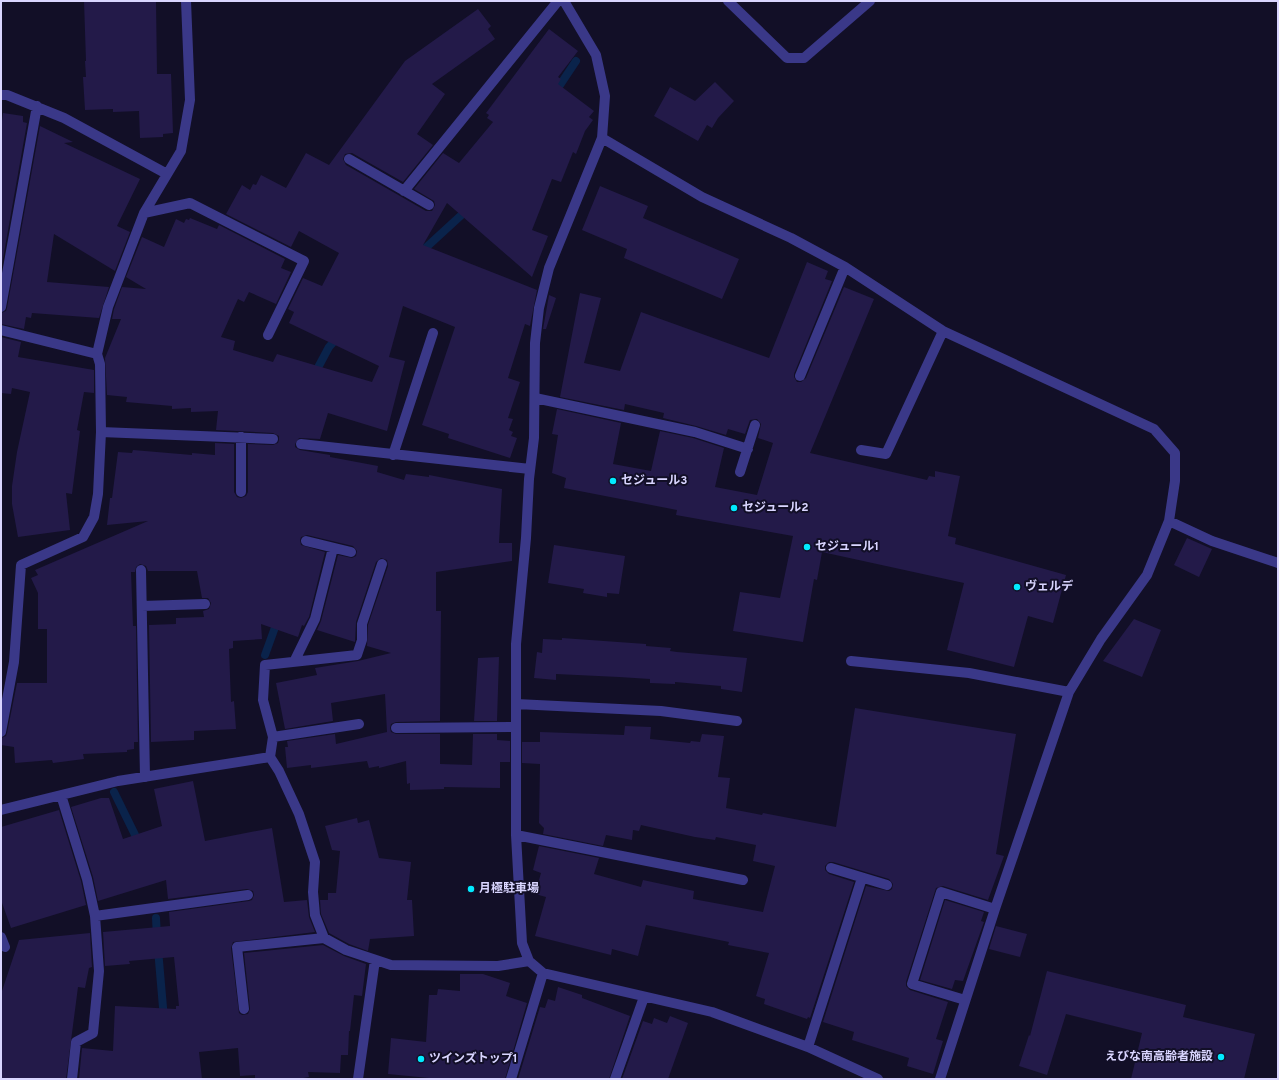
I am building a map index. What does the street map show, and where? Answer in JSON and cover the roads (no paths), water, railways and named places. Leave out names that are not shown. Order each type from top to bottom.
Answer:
[{"type":"street","points":[[1,732],[14,662],[21,565],[83,537],[94,517],[98,494],[102,432],[100,364],[97,354],[108,307],[144,213],[181,151],[190,100],[186,1]]},
{"type":"street","points":[[404,191],[558,1]]},
{"type":"street","points":[[564,1],[596,55],[605,96],[602,138],[549,268],[539,308],[535,343],[534,438],[530,469],[526,538],[516,644],[516,835],[522,944],[529,962],[543,973],[712,1012],[808,1047],[878,1079]]},
{"type":"street","points":[[728,1],[787,58],[804,58],[870,1]]},
{"type":"street","points":[[1,95],[7,95],[64,118],[167,174]]},
{"type":"street","points":[[1,307],[37,106]]},
{"type":"street","points":[[602,138],[702,197],[791,238],[845,267],[943,331],[1154,429],[1175,452],[1175,481],[1168,521],[1147,575],[1101,639],[1069,692],[995,909],[940,1079]]},
{"type":"street","points":[[349,159],[429,205]]},
{"type":"street","points":[[144,213],[190,203],[304,261],[268,335]]},
{"type":"street","points":[[800,376],[845,267]]},
{"type":"street","points":[[1,330],[97,354]]},
{"type":"street","points":[[861,450],[886,454],[943,331]]},
{"type":"street","points":[[394,455],[433,333]]},
{"type":"street","points":[[534,398],[695,432],[748,449]]},
{"type":"street","points":[[740,472],[755,425]]},
{"type":"street","points":[[102,432],[273,439]]},
{"type":"street","points":[[241,438],[241,492]]},
{"type":"street","points":[[301,444],[530,469]]},
{"type":"street","points":[[1168,521],[1212,541],[1278,562]]},
{"type":"street","points":[[306,541],[351,552]]},
{"type":"street","points":[[295,660],[315,619],[333,548]]},
{"type":"street","points":[[324,938],[316,915],[313,892],[316,862],[299,814],[279,771],[270,757],[273,737],[263,700],[265,664],[356,655],[362,640],[362,624],[382,564]]},
{"type":"street","points":[[141,570],[145,778]]},
{"type":"street","points":[[142,606],[204,604]]},
{"type":"street","points":[[851,661],[969,673],[1069,692]]},
{"type":"street","points":[[516,704],[661,711],[737,721]]},
{"type":"street","points":[[273,737],[359,724]]},
{"type":"street","points":[[396,728],[516,727]]},
{"type":"street","points":[[1,807],[61,795],[118,781],[145,778],[270,757]]},
{"type":"street","points":[[61,795],[88,879],[95,916],[99,971],[93,1033],[76,1042],[72,1079]]},
{"type":"street","points":[[516,835],[743,880]]},
{"type":"street","points":[[831,868],[887,885]]},
{"type":"street","points":[[808,1047],[862,878]]},
{"type":"street","points":[[965,1000],[912,984],[941,892],[995,909]]},
{"type":"street","points":[[95,916],[248,895]]},
{"type":"street","points":[[1,937],[5,947]]},
{"type":"street","points":[[244,1009],[237,947],[324,938],[346,950],[391,965],[498,966],[529,962]]},
{"type":"street","points":[[358,1079],[375,960]]},
{"type":"street","points":[[511,1079],[543,973]]},
{"type":"street","points":[[615,1079],[644,997]]},
{"type":"waterway","points":[[554,94],[576,61]]},
{"type":"waterway","points":[[419,254],[468,209]]},
{"type":"waterway","points":[[314,375],[329,347],[339,336]]},
{"type":"waterway","points":[[265,655],[278,619]]},
{"type":"waterway","points":[[114,792],[140,845]]},
{"type":"waterway","points":[[156,918],[157,937]]},
{"type":"waterway","points":[[158,949],[164,1019]]},
{"type":"place","name":"セジュール3","points":[[613,481]]},
{"type":"place","name":"セジュール2","points":[[734,508]]},
{"type":"place","name":"セジュール1","points":[[807,547]]},
{"type":"place","name":"ヴェルデ","points":[[1017,587]]},
{"type":"place","name":"月極駐車場","points":[[471,889]]},
{"type":"place","name":"えびな南高齢者施設","points":[[1221,1057]]},
{"type":"place","name":"ツインズトップ1","points":[[421,1059]]}]
